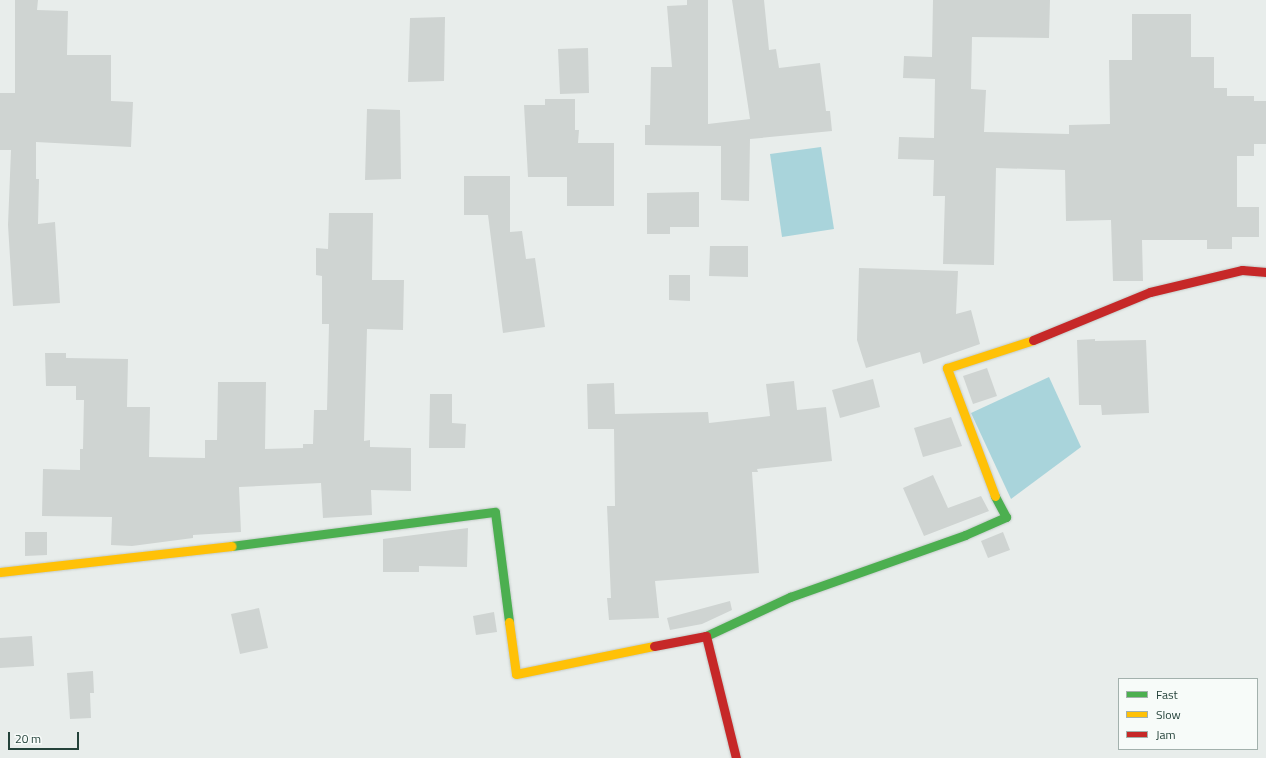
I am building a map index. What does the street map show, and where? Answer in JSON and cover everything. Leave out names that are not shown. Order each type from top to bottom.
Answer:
[{"type":"street","points":[[0,572],[95,563],[495,512],[516,674],[706,636],[790,597],[965,535],[1006,517],[989,484],[947,368],[1052,334],[1150,292],[1242,270],[1266,272]]},
{"type":"street","points":[[706,636],[736,758]]},
{"type":"water","points":[[821,147],[834,229],[782,237],[770,154]]},
{"type":"water","points":[[1049,377],[1081,447],[1011,499],[971,413]]},
{"type":"building","points":[[15,0],[38,0],[37,10],[68,11],[67,55],[111,55],[111,101],[133,102],[131,147],[36,142],[36,179],[39,179],[38,224],[55,222],[60,303],[13,306],[8,225],[11,150],[0,150],[0,93],[15,93]]},
{"type":"building","points":[[687,0],[708,0],[708,124],[750,119],[732,0],[764,0],[769,50],[776,49],[779,68],[820,63],[826,111],[830,111],[832,131],[750,139],[749,201],[721,200],[721,146],[645,145],[645,125],[650,125],[651,67],[672,67],[667,6],[687,5]]},
{"type":"building","points":[[933,0],[1050,0],[1049,38],[972,37],[971,89],[986,90],[984,132],[1069,134],[1069,125],[1110,124],[1109,60],[1132,60],[1132,14],[1191,14],[1191,57],[1214,57],[1214,88],[1227,88],[1227,96],[1254,96],[1254,101],[1266,101],[1266,144],[1254,144],[1254,156],[1237,156],[1237,207],[1259,207],[1259,237],[1232,237],[1232,249],[1207,249],[1207,240],[1142,240],[1143,281],[1113,281],[1111,220],[1066,221],[1065,170],[996,168],[994,265],[943,264],[945,196],[933,196],[934,160],[898,159],[899,137],[934,138],[935,79],[903,78],[904,56],[932,57]]},
{"type":"building","points":[[445,17],[444,81],[408,82],[410,18]]},
{"type":"building","points":[[588,48],[589,93],[560,94],[558,49]]},
{"type":"building","points":[[545,99],[575,99],[575,130],[579,130],[578,143],[614,143],[614,206],[567,206],[567,177],[528,177],[524,105],[545,105]]},
{"type":"building","points":[[367,109],[400,110],[401,179],[365,180]]},
{"type":"building","points":[[464,176],[510,176],[510,232],[522,231],[526,259],[535,258],[545,327],[503,333],[488,215],[464,215]]},
{"type":"building","points":[[699,192],[699,227],[670,227],[670,234],[647,234],[647,193]]},
{"type":"building","points":[[329,213],[373,213],[372,280],[404,280],[403,330],[367,329],[364,441],[370,440],[370,447],[411,448],[411,491],[371,490],[372,515],[323,518],[321,483],[239,487],[241,532],[193,535],[193,538],[132,546],[111,545],[112,517],[42,516],[43,469],[80,470],[80,449],[83,449],[84,400],[76,400],[76,386],[46,386],[45,353],[66,353],[66,358],[128,359],[127,407],[150,407],[149,457],[205,458],[205,440],[217,440],[218,382],[266,382],[265,449],[303,448],[303,444],[313,444],[314,410],[327,410],[329,324],[322,324],[322,276],[316,275],[316,248],[328,249]]},
{"type":"building","points":[[710,246],[748,246],[748,277],[709,276]]},
{"type":"building","points":[[859,268],[958,271],[956,314],[971,310],[980,344],[923,364],[920,352],[866,368],[857,340]]},
{"type":"building","points":[[669,275],[690,275],[690,301],[669,300]]},
{"type":"building","points":[[1095,339],[1095,341],[1146,340],[1149,413],[1102,415],[1101,405],[1079,405],[1077,340]]},
{"type":"building","points":[[987,368],[997,396],[973,404],[963,376]]},
{"type":"building","points":[[873,379],[880,407],[840,418],[832,390]]},
{"type":"building","points":[[794,381],[797,410],[826,407],[832,461],[757,469],[758,472],[752,472],[759,573],[655,581],[659,618],[609,620],[607,598],[611,598],[607,506],[615,506],[614,429],[588,429],[587,384],[614,383],[615,414],[708,412],[709,423],[770,416],[766,384]]},
{"type":"building","points":[[430,394],[452,394],[452,423],[466,424],[465,448],[429,448]]},
{"type":"building","points":[[951,417],[962,446],[923,457],[914,428]]},
{"type":"building","points":[[933,475],[948,508],[981,496],[989,511],[924,536],[903,488]]},
{"type":"building","points":[[468,528],[467,567],[419,566],[419,572],[383,572],[383,539]]},
{"type":"building","points":[[25,532],[47,532],[47,555],[25,556]]},
{"type":"building","points":[[1003,532],[1010,550],[988,558],[981,541]]},
{"type":"building","points":[[730,601],[732,610],[702,624],[670,630],[667,618]]},
{"type":"building","points":[[259,608],[268,648],[240,654],[231,614]]},
{"type":"building","points":[[494,612],[497,632],[476,635],[473,616]]},
{"type":"building","points":[[32,636],[34,666],[0,668],[0,638]]},
{"type":"building","points":[[93,671],[94,693],[90,693],[91,718],[70,719],[67,673]]},
{"type":"traffic: fast","points":[[706,636],[790,597],[965,535],[1006,517],[995,496]]},
{"type":"traffic: fast","points":[[232,546],[495,512],[509,622]]},
{"type":"traffic: slow","points":[[995,496],[947,368],[1033,340]]},
{"type":"traffic: slow","points":[[0,572],[232,546]]},
{"type":"traffic: slow","points":[[509,622],[516,674],[654,646]]},
{"type":"traffic: jam","points":[[1033,340],[1150,292],[1242,270],[1266,272]]},
{"type":"traffic: jam","points":[[654,646],[706,636],[736,758]]}]
